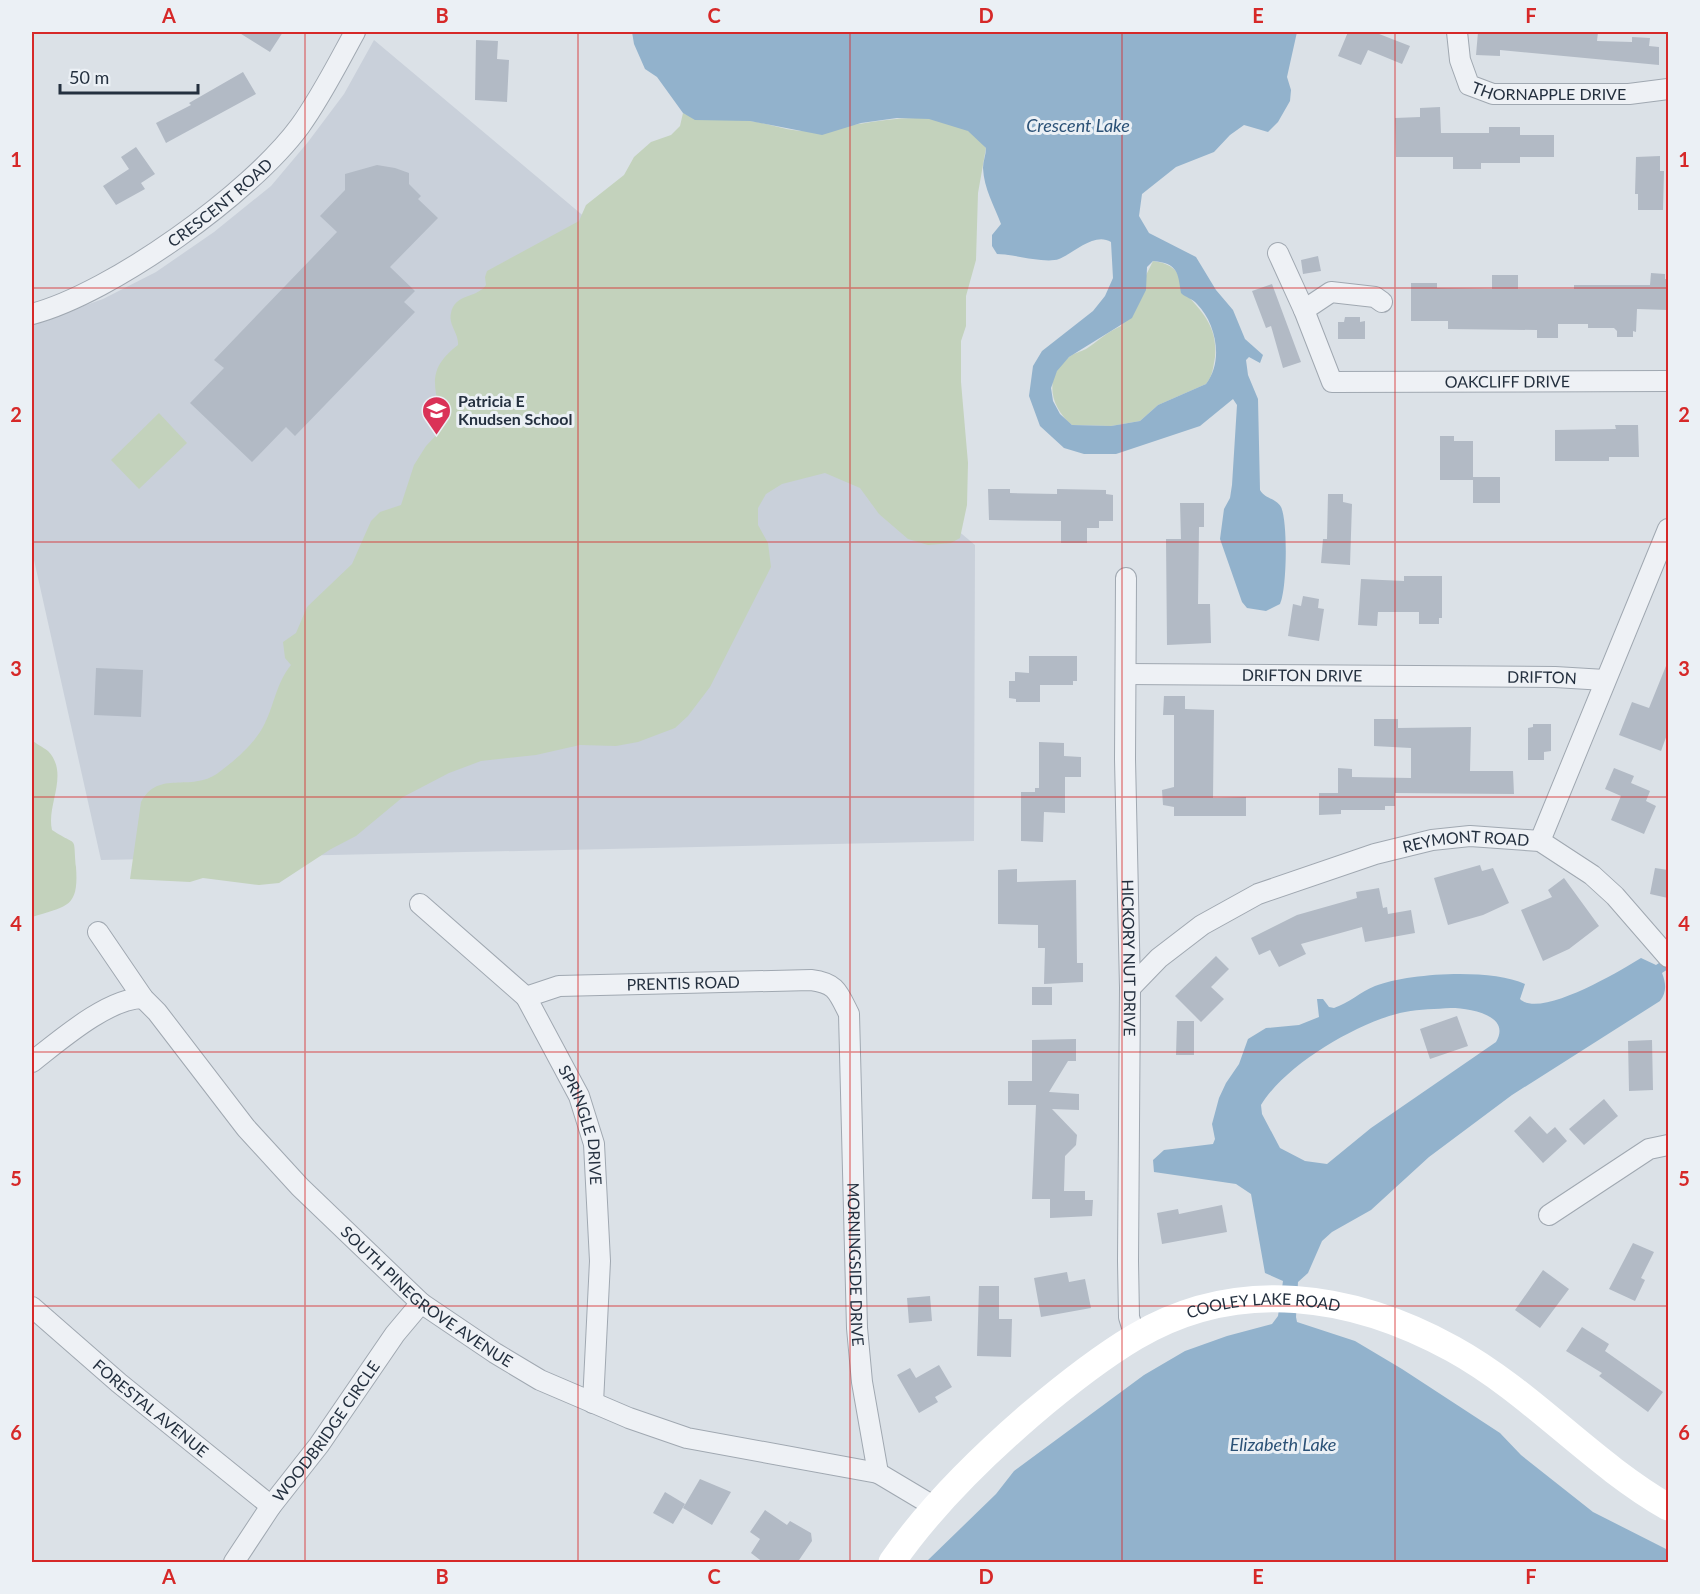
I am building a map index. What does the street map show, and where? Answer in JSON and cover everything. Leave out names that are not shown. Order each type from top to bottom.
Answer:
[{"type":"main road","name":"COOLEY LAKE ROAD","points":[[892,1563],[935,1507],[979,1462],[1050,1398],[1135,1337],[1195,1310],[1233,1301],[1270,1298],[1304,1299],[1354,1308],[1398,1323],[1455,1350],[1524,1398],[1638,1490],[1668,1507]]},
{"type":"street","name":"CRESCENT ROAD","points":[[32,314],[106,284],[163,247],[254,176],[300,127],[355,32]]},
{"type":"street","name":"THORNAPPLE DRIVE","points":[[1458,41],[1469,85],[1493,94],[1629,94],[1668,89]]},
{"type":"street","points":[[1278,253],[1304,310],[1331,292],[1375,297],[1382,302]]},
{"type":"street","name":"OAKCLIFF DRIVE","points":[[1304,310],[1332,382],[1668,381]]},
{"type":"street","name":"REYMONT ROAD","points":[[1130,988],[1159,958],[1202,925],[1258,894],[1310,874],[1432,840],[1470,836],[1540,841],[1668,529]]},
{"type":"street","name":"HICKORY NUT DRIVE","points":[[1126,578],[1130,988],[1128,1261],[1129,1317],[1135,1337]]},
{"type":"street","name":"DRIFTON DRIVE","points":[[1126,674],[1477,678]]},
{"type":"street","name":"DRIFTON","points":[[1477,678],[1555,677],[1605,680]]},
{"type":"street","points":[[1540,841],[1600,882],[1668,956]]},
{"type":"street","name":"SPRINGLE DRIVE","points":[[420,904],[526,997],[579,1096],[594,1144],[600,1261],[593,1403]]},
{"type":"street","name":"SOUTH PINEGROVE AVENUE","points":[[98,932],[143,998],[157,1012],[246,1128],[300,1187],[421,1303],[540,1380],[593,1403],[687,1438],[878,1473]]},
{"type":"street","name":"PRENTIS ROAD","points":[[526,997],[559,986],[652,982],[811,980],[827,982],[837,990]]},
{"type":"street","name":"MORNINGSIDE DRIVE","points":[[837,990],[849,1014],[857,1328],[862,1382],[878,1473]]},
{"type":"street","points":[[32,1062],[100,1013],[132,998],[143,998]]},
{"type":"street","points":[[1549,1215],[1649,1149],[1668,1145]]},
{"type":"street","name":"WOODBRIDGE CIRCLE","points":[[234,1563],[271,1506],[319,1445],[395,1334],[421,1303]]},
{"type":"street","name":"FORESTAL AVENUE","points":[[32,1307],[119,1383],[271,1506]]},
{"type":"street","points":[[878,1473],[935,1507]]},
{"type":"shaded area","name":"Patricia E Knudsen School","points":[[374,40],[975,545],[974,841],[101,860],[32,551],[32,324],[103,299],[156,272],[214,232],[271,186],[344,94]]},
{"type":"green space","points":[[683,113],[699,118],[750,121],[804,131],[900,118],[925,118],[949,122],[969,131],[986,148],[978,193],[976,260],[966,296],[966,326],[961,341],[961,382],[968,463],[967,505],[960,538],[951,543],[928,545],[908,539],[879,514],[860,488],[825,473],[782,484],[766,494],[758,508],[758,525],[768,543],[771,567],[710,687],[688,716],[675,728],[638,742],[616,746],[580,745],[536,755],[481,761],[449,773],[403,797],[356,836],[331,849],[279,883],[259,885],[203,878],[190,882],[130,879],[141,802],[148,792],[157,786],[166,784],[207,779],[224,769],[249,746],[263,727],[278,687],[291,665],[285,658],[283,642],[296,633],[307,607],[352,564],[371,521],[380,512],[401,505],[414,465],[426,446],[442,429],[435,384],[439,365],[458,345],[450,317],[453,307],[461,299],[486,285],[487,271],[579,221],[586,205],[624,175],[634,157],[651,142],[671,135],[680,126]]},
{"type":"green space","points":[[1153,261],[1169,266],[1177,272],[1180,288],[1201,311],[1211,327],[1215,357],[1210,378],[1206,384],[1158,405],[1140,421],[1111,426],[1072,425],[1059,410],[1052,392],[1055,374],[1069,357],[1086,349],[1121,326]]},
{"type":"green space","points":[[159,413],[187,443],[139,489],[111,460]]},
{"type":"green space","points":[[32,740],[48,751],[54,760],[57,780],[51,820],[52,830],[74,845],[76,880],[73,898],[68,903],[32,917]]},
{"type":"water","name":"Crescent Lake","points":[[632,32],[1297,32],[1287,77],[1291,90],[1290,101],[1278,122],[1268,132],[1244,125],[1230,135],[1214,152],[1176,167],[1142,194],[1139,216],[1149,233],[1196,257],[1216,290],[1233,310],[1245,339],[1263,355],[1260,363],[1249,357],[1246,360],[1248,375],[1258,399],[1260,490],[1279,504],[1285,526],[1285,571],[1280,604],[1266,611],[1247,608],[1242,602],[1220,539],[1224,509],[1230,498],[1232,485],[1237,405],[1233,399],[1200,426],[1116,454],[1084,454],[1064,448],[1040,426],[1029,396],[1033,366],[1042,351],[1093,311],[1105,296],[1113,278],[1111,242],[1091,241],[1053,260],[997,254],[992,246],[992,235],[1001,224],[987,190],[984,176],[986,148],[968,131],[929,119],[897,118],[861,123],[822,135],[750,121],[695,120],[683,113],[657,77],[645,69],[634,44]],"holes":[[[1153,261],[1161,262],[1175,270],[1181,293],[1195,302],[1209,321],[1216,354],[1212,375],[1206,384],[1158,405],[1140,421],[1111,426],[1072,425],[1060,414],[1053,401],[1051,388],[1057,371],[1069,357],[1132,318],[1146,290],[1147,267]]]},
{"type":"water","name":"Elizabeth Lake","points":[[1668,957],[1668,969],[1662,973],[1665,987],[1660,1001],[1512,1095],[1429,1157],[1371,1210],[1332,1232],[1322,1241],[1308,1273],[1298,1282],[1296,1317],[1297,1322],[1355,1341],[1500,1433],[1521,1455],[1593,1512],[1668,1550],[1668,1562],[926,1562],[996,1494],[1014,1471],[1144,1375],[1185,1351],[1227,1336],[1272,1324],[1278,1316],[1283,1281],[1265,1273],[1251,1194],[1236,1184],[1154,1172],[1153,1160],[1164,1150],[1213,1144],[1215,1139],[1212,1124],[1219,1098],[1239,1064],[1248,1039],[1266,1028],[1299,1025],[1319,1017],[1317,999],[1323,999],[1329,1007],[1334,1008],[1375,986],[1408,978],[1471,974],[1510,979],[1525,984],[1520,999],[1530,1004],[1544,1003],[1580,991],[1641,958],[1656,965]],"holes":[[[1459,1008],[1494,1019],[1499,1033],[1496,1042],[1371,1128],[1327,1164],[1305,1161],[1280,1148],[1262,1114],[1261,1105],[1272,1090],[1305,1060],[1346,1035],[1387,1017],[1416,1010]]]},
{"type":"building","points":[[238,32],[283,32],[270,52]]},
{"type":"building","points":[[1348,32],[1374,32],[1410,46],[1402,64],[1368,50],[1361,65],[1338,56]]},
{"type":"building","points":[[1478,32],[1598,32],[1597,41],[1632,42],[1632,37],[1650,38],[1649,46],[1659,47],[1659,65],[1500,50],[1500,56],[1476,55]]},
{"type":"building","points":[[476,40],[498,41],[497,59],[509,60],[507,102],[475,100]]},
{"type":"building","points":[[243,72],[256,94],[166,143],[156,123],[191,105],[189,103]]},
{"type":"building","points":[[1440,107],[1441,133],[1489,133],[1489,127],[1520,127],[1520,135],[1554,135],[1554,157],[1520,157],[1520,163],[1481,163],[1481,169],[1453,169],[1453,157],[1396,157],[1395,118],[1420,117],[1420,108]]},
{"type":"building","points":[[136,147],[155,174],[141,183],[145,189],[116,205],[103,186],[129,169],[121,157]]},
{"type":"building","points":[[1660,156],[1660,171],[1664,171],[1663,210],[1638,210],[1638,194],[1635,194],[1636,157]]},
{"type":"building","points":[[377,165],[409,173],[409,184],[421,196],[418,199],[438,218],[390,267],[415,291],[404,302],[415,312],[295,436],[286,427],[252,462],[190,403],[224,368],[214,360],[337,232],[320,216],[345,190],[345,174]]},
{"type":"building","points":[[1318,256],[1321,271],[1303,274],[1301,260]]},
{"type":"building","points":[[1651,273],[1665,274],[1665,279],[1668,279],[1668,310],[1637,309],[1636,332],[1633,331],[1633,337],[1617,337],[1617,331],[1614,328],[1588,328],[1588,324],[1558,324],[1558,338],[1537,338],[1537,330],[1448,329],[1448,321],[1411,321],[1411,283],[1437,283],[1437,288],[1492,289],[1492,275],[1518,275],[1518,289],[1574,289],[1574,285],[1650,285]]},
{"type":"building","points":[[1272,284],[1301,362],[1283,368],[1271,326],[1266,328],[1252,291]]},
{"type":"building","points":[[1345,317],[1360,317],[1360,322],[1365,321],[1365,339],[1338,339],[1338,322],[1344,322]]},
{"type":"building","points":[[1615,425],[1638,425],[1639,457],[1609,457],[1609,461],[1555,461],[1555,430],[1616,429]]},
{"type":"building","points":[[1440,436],[1454,436],[1454,441],[1473,441],[1473,477],[1500,477],[1500,503],[1473,503],[1473,480],[1440,480]]},
{"type":"building","points":[[988,489],[1010,489],[1010,493],[1057,494],[1057,489],[1106,490],[1106,494],[1113,495],[1113,521],[1099,521],[1099,528],[1087,528],[1087,543],[1061,543],[1061,521],[989,520]]},
{"type":"building","points":[[1328,494],[1343,494],[1343,502],[1352,504],[1350,565],[1321,563],[1323,539],[1327,539]]},
{"type":"building","points":[[1180,503],[1204,503],[1204,527],[1199,527],[1198,604],[1210,604],[1211,643],[1167,645],[1166,539],[1181,539]]},
{"type":"building","points":[[1404,576],[1442,576],[1442,618],[1439,618],[1439,624],[1419,624],[1419,612],[1378,612],[1377,626],[1358,625],[1361,579],[1404,581]]},
{"type":"building","points":[[1303,596],[1319,599],[1318,608],[1324,609],[1319,641],[1288,636],[1293,604],[1301,606]]},
{"type":"building","points":[[1029,656],[1077,656],[1077,681],[1073,681],[1073,685],[1040,685],[1040,702],[1016,702],[1016,699],[1009,698],[1009,681],[1015,681],[1015,672],[1029,673]]},
{"type":"building","points":[[1668,661],[1668,732],[1661,751],[1619,735],[1632,702],[1649,708]]},
{"type":"building","points":[[96,668],[143,670],[141,717],[94,715]]},
{"type":"building","points":[[1164,696],[1185,696],[1185,709],[1214,710],[1213,798],[1246,797],[1246,816],[1174,816],[1174,807],[1163,805],[1162,790],[1174,787],[1174,715],[1163,715]]},
{"type":"building","points":[[1374,719],[1398,719],[1398,728],[1471,727],[1470,771],[1513,771],[1514,794],[1395,793],[1395,806],[1385,806],[1385,810],[1341,810],[1341,814],[1319,815],[1319,793],[1338,793],[1338,768],[1352,769],[1352,777],[1411,778],[1411,748],[1374,746]]},
{"type":"building","points":[[1533,724],[1551,724],[1551,751],[1544,752],[1544,760],[1528,760],[1528,728],[1533,727]]},
{"type":"building","points":[[1039,742],[1064,743],[1064,756],[1081,757],[1081,777],[1065,777],[1065,813],[1044,812],[1043,842],[1021,841],[1021,792],[1035,792],[1035,788],[1039,788]]},
{"type":"building","points":[[1614,768],[1634,776],[1631,783],[1650,791],[1646,801],[1656,806],[1644,834],[1611,820],[1621,796],[1605,789]]},
{"type":"building","points":[[1480,865],[1482,871],[1493,868],[1509,903],[1483,915],[1448,925],[1434,878]]},
{"type":"building","points":[[1655,868],[1668,870],[1668,898],[1650,894]]},
{"type":"building","points":[[1017,869],[1017,882],[1076,880],[1077,963],[1083,963],[1083,982],[1044,984],[1045,948],[1038,948],[1038,925],[998,924],[998,870]]},
{"type":"building","points":[[1564,878],[1599,926],[1569,949],[1543,961],[1521,910],[1552,897],[1548,890]]},
{"type":"building","points":[[1379,888],[1383,908],[1387,907],[1388,914],[1411,910],[1415,933],[1365,942],[1362,927],[1301,944],[1306,954],[1279,967],[1270,950],[1259,955],[1251,938],[1297,915],[1357,898],[1356,892]]},
{"type":"building","points":[[1216,956],[1229,969],[1211,987],[1224,999],[1201,1022],[1175,996]]},
{"type":"building","points":[[1032,987],[1052,987],[1052,1005],[1032,1005]]},
{"type":"building","points":[[1457,1016],[1468,1046],[1430,1059],[1420,1029]]},
{"type":"building","points":[[1177,1021],[1194,1021],[1194,1055],[1176,1055]]},
{"type":"building","points":[[1076,1039],[1076,1061],[1068,1061],[1049,1092],[1079,1094],[1079,1110],[1052,1109],[1077,1135],[1076,1145],[1065,1156],[1064,1191],[1085,1191],[1085,1200],[1093,1200],[1092,1216],[1050,1218],[1050,1199],[1032,1199],[1036,1105],[1008,1105],[1008,1081],[1032,1081],[1032,1040]]},
{"type":"building","points":[[1652,1040],[1653,1090],[1629,1091],[1628,1041]]},
{"type":"building","points":[[1604,1099],[1618,1116],[1584,1145],[1569,1129]]},
{"type":"building","points":[[1530,1116],[1547,1134],[1555,1127],[1567,1141],[1543,1163],[1514,1131]]},
{"type":"building","points":[[1222,1205],[1227,1232],[1162,1244],[1157,1213],[1178,1209],[1179,1214]]},
{"type":"building","points":[[1633,1243],[1654,1252],[1641,1278],[1645,1280],[1635,1301],[1609,1289]]},
{"type":"building","points":[[1543,1270],[1569,1289],[1540,1328],[1515,1310]]},
{"type":"building","points":[[1067,1272],[1069,1282],[1085,1279],[1091,1308],[1041,1317],[1034,1278]]},
{"type":"building","points":[[979,1286],[999,1286],[999,1319],[1012,1319],[1011,1357],[977,1356]]},
{"type":"building","points":[[930,1296],[932,1321],[909,1323],[907,1298]]},
{"type":"building","points":[[1582,1327],[1609,1344],[1605,1351],[1663,1392],[1648,1412],[1599,1376],[1602,1373],[1566,1351]]},
{"type":"building","points":[[939,1365],[952,1387],[935,1397],[938,1402],[919,1413],[897,1375],[910,1368],[916,1378]]},
{"type":"building","points":[[700,1479],[731,1492],[712,1525],[683,1508]]},
{"type":"building","points":[[665,1492],[685,1504],[673,1524],[653,1513]]},
{"type":"building","points":[[765,1510],[787,1525],[790,1521],[811,1533],[812,1541],[797,1563],[764,1563],[751,1553],[760,1539],[750,1532]]},
{"type":"place","name":"Patricia E Knudsen School","points":[[437,436]]}]
